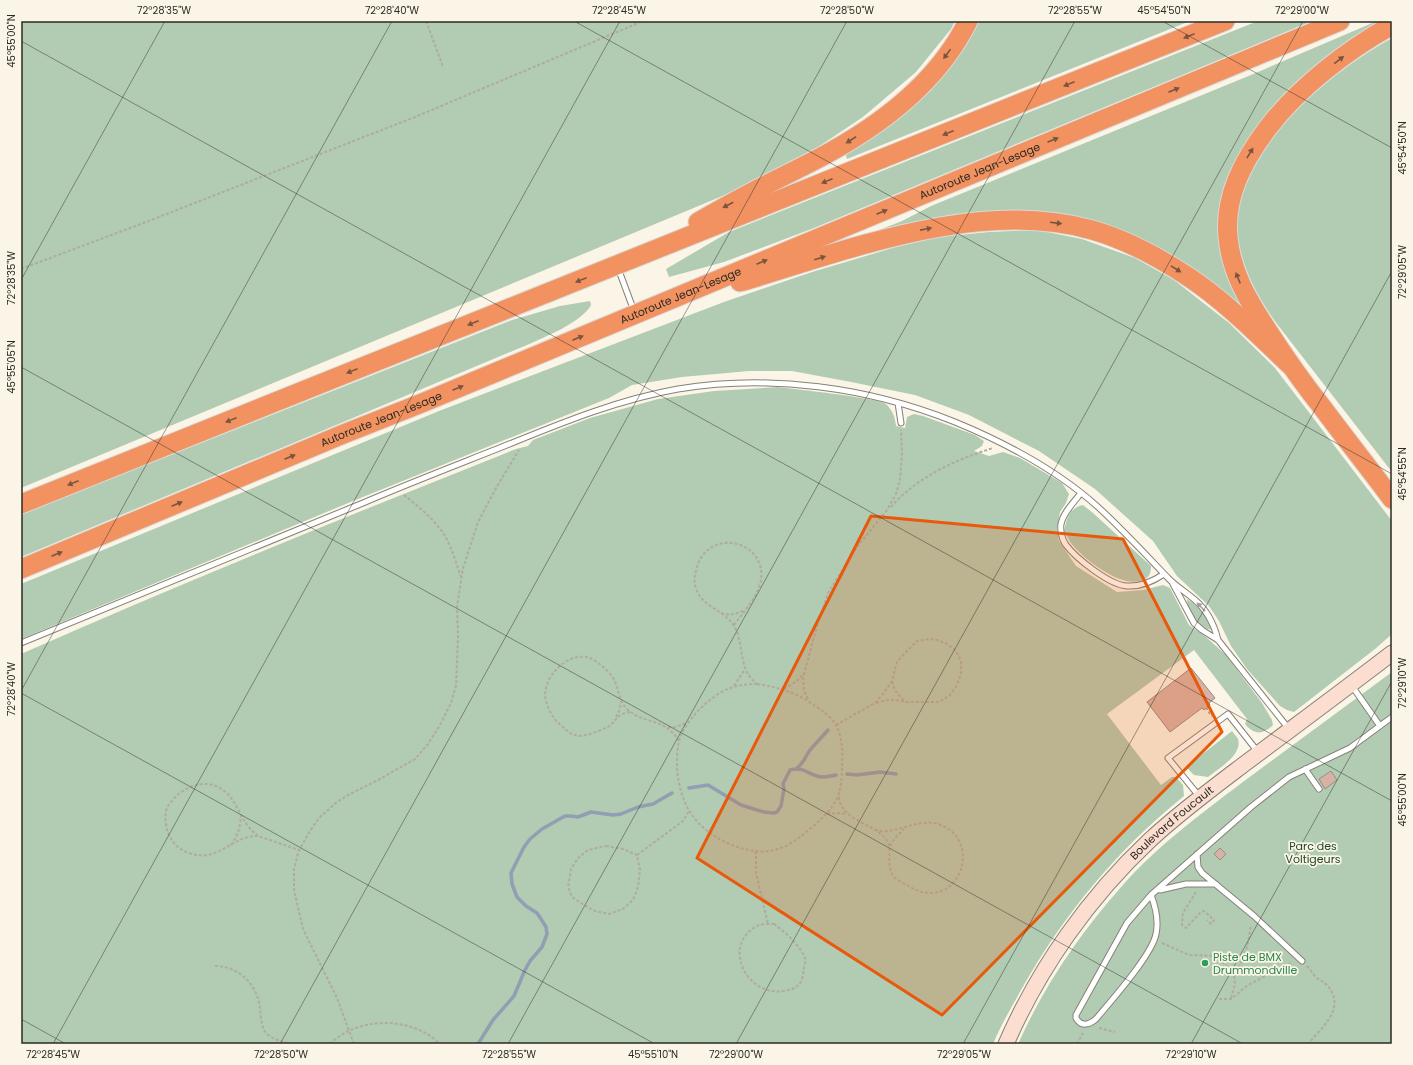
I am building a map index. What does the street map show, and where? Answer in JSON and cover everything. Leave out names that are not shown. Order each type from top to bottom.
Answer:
[{"type":"highway","points":[[617,265],[762,186],[826,154],[869,128],[898,106],[925,81],[949,51],[968,21]]},
{"type":"highway","points":[[21,504],[1225,21]]},
{"type":"highway","name":"Autoroute Jean-Lesage","points":[[21,569],[1340,21]]},
{"type":"highway","points":[[1392,26],[1366,41],[1313,81],[1270,125],[1256,144],[1234,185],[1228,226],[1229,247],[1234,268],[1246,294],[1290,365],[1392,499]]},
{"type":"highway","points":[[635,314],[848,250],[914,232],[984,222],[1040,221],[1092,230],[1129,244],[1167,264],[1190,278],[1222,303],[1290,365]]},
{"type":"street","name":"Boulevard Foucault","points":[[1006,1044],[1022,1009],[1058,949],[1083,914],[1133,857],[1165,827],[1200,798],[1392,653]]},
{"type":"lane","points":[[617,265],[635,314]]},
{"type":"lane","points":[[21,643],[395,490],[527,437],[600,410],[636,399],[674,390],[744,382],[781,383],[861,394],[898,403],[933,413],[974,430],[1043,466],[1081,493],[1119,527],[1172,583],[1195,600],[1205,610],[1215,626],[1218,640]]},
{"type":"lane","points":[[898,403],[901,423]]},
{"type":"lane","points":[[1081,493],[1065,515],[1061,525],[1065,544],[1078,557],[1103,577],[1114,583],[1125,586],[1135,586],[1148,583],[1164,574]]},
{"type":"lane","points":[[1172,583],[1194,623],[1218,640],[1290,730]]},
{"type":"lane","points":[[1351,685],[1380,726]]},
{"type":"lane","points":[[1200,798],[1194,788],[1168,758],[1228,714],[1259,753]]},
{"type":"lane","points":[[1154,893],[1157,925],[1154,940],[1138,966],[1096,1019],[1089,1024],[1080,1023],[1076,1018],[1078,1011],[1127,923],[1154,893],[1250,807],[1289,777],[1350,748],[1392,717]]},
{"type":"lane","points":[[1304,770],[1319,789]]},
{"type":"lane","points":[[1197,854],[1198,867],[1202,873],[1254,916],[1301,960]]},
{"type":"lane","points":[[1154,893],[1174,886],[1199,883],[1216,884]]},
{"type":"path","points":[[426,21],[443,67]]},
{"type":"path","points":[[21,269],[415,117],[643,21]]},
{"type":"path","points":[[887,510],[896,494],[900,480],[902,454],[901,423]]},
{"type":"path","points":[[354,1044],[337,998],[304,929],[294,890],[294,869],[300,850],[319,818],[350,794],[394,772],[415,759],[428,744],[440,725],[451,703],[456,686],[458,637],[457,607],[463,568],[478,522],[496,488],[527,437]]},
{"type":"path","points":[[808,700],[804,691],[803,678],[818,622],[828,593],[857,547],[887,510],[913,485],[928,475],[962,460],[1004,445]]},
{"type":"path","points":[[395,490],[412,501],[444,535],[462,578]]},
{"type":"path","points":[[734,625],[750,605],[758,589],[761,576],[760,563],[754,553],[746,548],[732,543],[720,543],[704,554],[698,563],[695,574],[695,586],[699,596],[734,625],[739,637],[745,669],[748,675],[757,684]]},
{"type":"path","points":[[719,613],[727,615],[735,614],[746,609]]},
{"type":"path","points":[[836,725],[875,703],[886,700],[907,702],[939,702],[950,695],[956,687],[961,674],[961,661],[956,651],[947,644],[931,638],[917,641],[897,662],[892,681],[884,694],[875,703]]},
{"type":"path","points":[[630,712],[622,713],[610,725],[597,732],[581,736],[571,734],[558,724],[550,712],[545,700],[546,688],[551,677],[560,666],[571,659],[580,656],[590,658],[599,663],[614,680],[621,700],[630,712],[666,727],[673,732],[679,742]]},
{"type":"path","points":[[734,687],[741,678],[745,669]]},
{"type":"path","points":[[784,689],[797,681],[804,672]]},
{"type":"path","points":[[892,681],[893,687],[898,695],[907,702]]},
{"type":"path","points":[[757,684],[784,689],[808,700],[827,714],[836,725],[840,736],[842,757],[842,783],[838,796],[826,815],[790,844],[770,851],[756,851],[734,846],[718,838],[700,825],[689,811],[681,794],[678,781],[677,757],[679,742],[688,722],[707,702],[726,689],[741,685],[757,684]]},
{"type":"path","points":[[615,719],[620,709],[621,700]]},
{"type":"path","points":[[666,727],[675,727],[688,722]]},
{"type":"path","points":[[258,836],[248,827],[242,814],[229,794],[218,786],[194,784],[176,796],[168,806],[165,817],[168,833],[172,842],[183,850],[193,854],[204,856],[216,853],[244,838],[251,836],[258,836],[300,850]]},
{"type":"path","points":[[838,796],[840,806],[848,814],[876,830],[887,839],[890,846],[890,869],[894,877],[908,887],[919,892],[933,894],[941,892],[957,880],[962,869],[963,857],[960,841],[955,834],[939,825],[931,823],[886,832],[876,830]]},
{"type":"path","points":[[637,855],[676,827],[683,821],[689,811]]},
{"type":"path","points":[[826,815],[837,813],[848,814]]},
{"type":"path","points":[[230,846],[237,836],[241,824],[242,814]]},
{"type":"path","points":[[890,846],[905,827]]},
{"type":"path","points":[[606,846],[623,849],[637,855],[640,870],[638,887],[633,900],[623,909],[609,914],[595,911],[572,897],[568,888],[571,869],[578,858],[588,850],[606,846]]},
{"type":"path","points":[[756,851],[756,873],[768,924]]},
{"type":"path","points":[[1199,883],[1198,888],[1183,913],[1182,925],[1186,928],[1201,912],[1204,911],[1214,920],[1211,924],[1207,920]]},
{"type":"path","points":[[1234,974],[1241,966],[1244,958],[1254,916]]},
{"type":"path","points":[[768,924],[774,924],[782,930],[796,944],[805,959],[804,975],[800,984],[793,990],[781,992],[768,990],[756,985],[746,975],[740,963],[739,950],[745,937],[760,925],[768,924]]},
{"type":"path","points":[[1154,940],[1189,955],[1218,956],[1234,974],[1235,984],[1231,999]]},
{"type":"path","points":[[1218,999],[1231,999],[1248,985],[1301,960],[1316,977],[1323,980],[1328,986],[1335,1000],[1334,1011],[1330,1019],[1308,1044]]},
{"type":"path","points":[[215,966],[223,966],[244,976],[253,988],[258,1001],[264,1029],[270,1037],[290,1044]]},
{"type":"path","points":[[330,1044],[349,1031],[367,1025],[386,1023],[404,1025],[422,1031],[440,1044]]},
{"type":"path","points":[[1086,1024],[1115,1032]]},
{"type":"path","points":[[1077,1044],[1084,1032]]},
{"type":"highlighted area","points":[[871,516],[1123,539],[1222,732],[942,1015],[697,858]]},
{"type":"green space","points":[[21,21],[955,21],[951,29],[916,72],[863,117],[818,147],[732,192],[21,488]]},
{"type":"green space","points":[[974,21],[1190,21],[847,159],[845,152]]},
{"type":"green space","points":[[1258,21],[1312,21],[814,228],[724,262],[669,277],[666,269],[729,232]]},
{"type":"green space","points":[[1377,21],[1384,21],[1338,53],[1225,189],[1250,316],[1097,224],[874,232],[902,221],[931,206],[1251,75]]},
{"type":"green space","points":[[1392,38],[1392,472],[1277,324],[1261,299],[1248,273],[1239,245],[1237,215],[1242,191],[1248,178],[1274,135],[1291,115],[1329,80]]},
{"type":"green space","points":[[1037,230],[1082,239],[1135,258],[1174,280],[1229,323],[1275,368],[1392,521],[1392,634],[1294,712],[1280,706],[1247,669],[1231,646],[1219,621],[1209,606],[1177,576],[1153,541],[1095,489],[1039,451],[969,415],[915,395],[792,371],[749,371],[682,377],[632,385],[609,398],[353,501],[21,639],[21,584],[439,411],[724,302],[812,272],[896,247],[939,237],[989,232]]},
{"type":"green space","points":[[590,301],[591,305],[580,317],[572,323],[543,338],[21,557],[21,514],[512,320],[560,306]]},
{"type":"green space","points":[[778,387],[868,399],[880,402],[886,404],[892,412],[896,426],[905,428],[907,417],[914,414],[923,416],[975,435],[984,441],[982,446],[974,451],[989,456],[1003,452],[1020,458],[1062,483],[1069,494],[1066,503],[1060,512],[1057,529],[1059,541],[1076,566],[1117,592],[1143,590],[1163,585],[1170,588],[1189,625],[1207,638],[1226,655],[1262,703],[1272,720],[1273,725],[1266,731],[1255,732],[1248,728],[1245,724],[1247,719],[1194,650],[1107,714],[1161,785],[1172,777],[1176,777],[1183,785],[1184,796],[1136,839],[1093,885],[1055,935],[1038,962],[999,1030],[993,1044],[21,1044],[21,654],[205,575],[516,449],[528,446],[533,440],[590,418],[658,399],[714,391]]},
{"type":"green space","points":[[1083,505],[1151,566],[1150,574],[1147,578],[1140,581],[1131,582],[1112,576],[1092,563],[1076,549],[1064,531],[1069,514],[1078,506]]},
{"type":"green space","points":[[1187,599],[1202,612],[1208,620],[1212,630],[1202,626],[1194,619],[1189,610]]},
{"type":"green space","name":"Parc des Voltigeurs","points":[[1392,672],[1392,1044],[1018,1044],[1039,1001],[1077,941],[1122,886],[1152,855],[1200,814]]},
{"type":"green space","points":[[1232,731],[1238,739],[1239,745],[1234,756],[1224,765],[1208,777],[1194,775],[1186,767]]},
{"type":"building","points":[[1191,668],[1215,698],[1204,710],[1202,708],[1170,732],[1147,702]]},
{"type":"building","points":[[1331,771],[1337,780],[1325,789],[1319,779]]},
{"type":"building","points":[[1220,848],[1226,854],[1220,860],[1214,854]]},
{"type":"waterway","points":[[797,768],[803,762],[810,750],[828,730]]},
{"type":"waterway","points":[[689,788],[708,785],[741,805],[764,812],[774,813],[777,812],[781,806],[784,789],[783,784],[790,770],[800,769],[822,777],[836,775]]},
{"type":"waterway","points":[[847,774],[857,775],[880,772],[896,774]]},
{"type":"waterway","points":[[478,1044],[493,1020],[514,996],[525,970],[530,961],[542,947],[547,934],[546,927],[537,913],[526,906],[517,897],[512,884],[511,873],[524,847],[530,839],[542,829],[565,816],[578,817],[591,812],[613,815],[621,814],[638,807],[653,804],[672,793]]},
{"type":"place","name":"Piste de BMX Drummondville","points":[[1205,963]]}]
